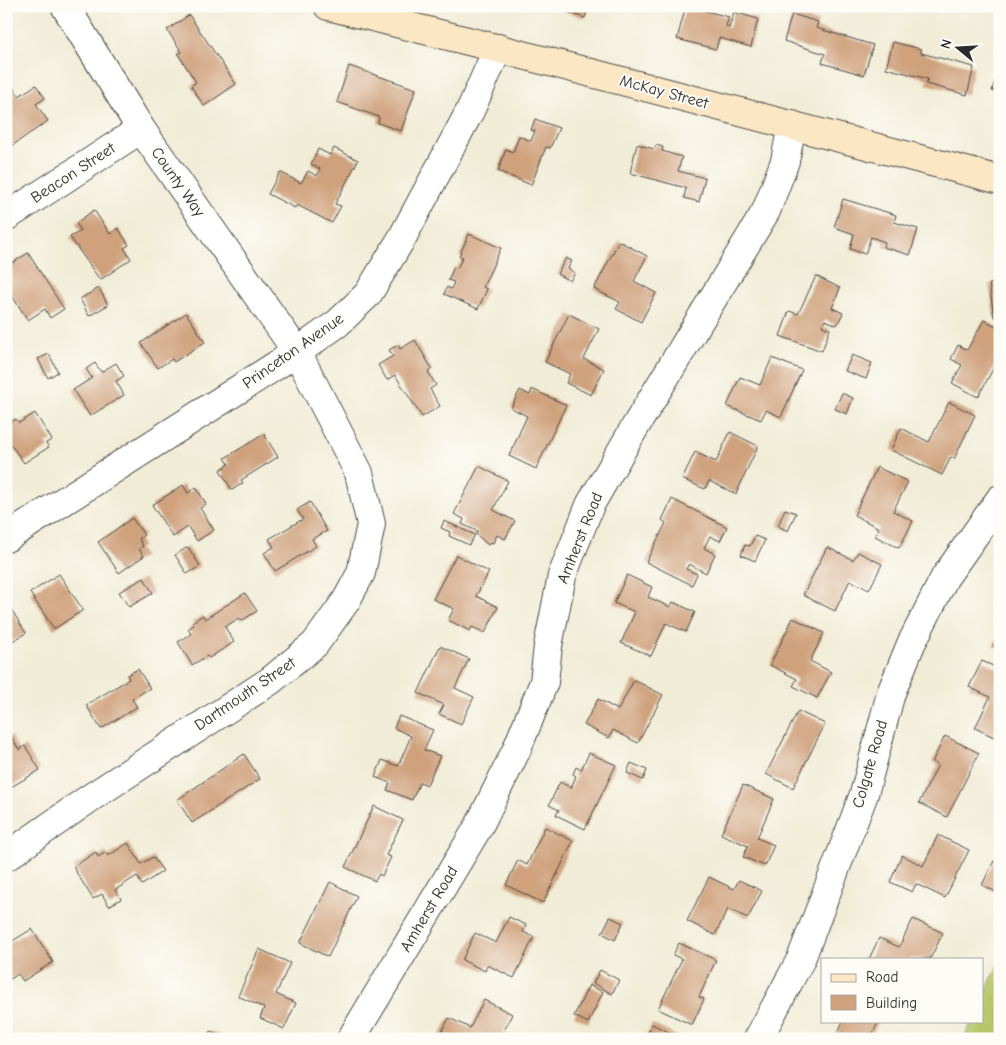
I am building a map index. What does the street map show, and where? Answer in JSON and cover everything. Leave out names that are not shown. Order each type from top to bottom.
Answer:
[{"type":"main road","name":"McKay Street","points":[[328,6],[498,48],[1000,180]]},
{"type":"street","name":"County Way","points":[[66,6],[141,129],[297,352]]},
{"type":"street","name":"Princeton Avenue","points":[[6,538],[297,352],[338,323],[368,294],[402,238],[470,111],[498,48]]},
{"type":"street","name":"Amherst Road","points":[[351,1039],[479,826],[516,751],[544,682],[548,646],[562,576],[590,506],[635,426],[766,211],[785,162],[792,125]]},
{"type":"street","name":"Beacon Street","points":[[6,217],[141,129]]},
{"type":"street","name":"Dartmouth Street","points":[[6,857],[105,788],[270,681],[314,644],[346,601],[361,572],[371,524],[359,473],[297,352]]},
{"type":"street","name":"Colgate Road","points":[[758,1039],[804,950],[864,794],[891,694],[911,644],[945,577],[1000,499]]},
{"type":"green space","points":[[1000,961],[1000,1039],[964,1039],[972,1022],[984,1022],[984,995]]},
{"type":"building","points":[[550,6],[589,6],[585,18]]},
{"type":"building","points":[[686,6],[729,17],[726,26],[729,28],[734,12],[758,19],[751,47],[719,38],[716,49],[677,39]]},
{"type":"building","points":[[792,14],[818,22],[816,28],[873,45],[864,75],[822,63],[825,54],[784,41]]},
{"type":"building","points":[[189,15],[236,84],[204,106],[191,86],[196,82],[178,54],[182,52],[167,30]]},
{"type":"building","points":[[893,42],[921,49],[921,53],[974,67],[967,95],[926,84],[928,79],[886,68]]},
{"type":"building","points":[[349,66],[416,89],[401,131],[378,123],[379,117],[337,102]]},
{"type":"building","points":[[1000,67],[1000,93],[992,91]]},
{"type":"building","points":[[6,78],[19,96],[36,85],[45,98],[36,104],[48,121],[10,147],[6,141]]},
{"type":"building","points":[[535,119],[559,128],[550,148],[546,147],[531,185],[498,171],[506,149],[513,152],[519,136],[531,141],[535,131],[531,130]]},
{"type":"building","points":[[637,144],[654,149],[656,145],[663,147],[662,151],[682,157],[678,171],[705,178],[699,202],[684,198],[686,188],[630,173]]},
{"type":"building","points":[[334,148],[358,160],[335,204],[341,206],[332,223],[297,205],[295,208],[268,194],[280,172],[301,183],[308,171],[317,176],[320,169],[311,164],[318,149],[330,155]]},
{"type":"building","points":[[843,199],[896,215],[894,222],[918,229],[910,255],[883,247],[885,242],[871,237],[865,254],[850,249],[854,234],[834,227]]},
{"type":"building","points":[[94,210],[110,234],[118,228],[129,245],[124,248],[131,259],[100,280],[70,237],[81,231],[76,223]]},
{"type":"building","points":[[469,234],[501,248],[483,287],[487,289],[478,309],[444,294],[447,287],[451,289],[454,282],[448,280],[454,267],[457,268],[463,257],[459,256]]},
{"type":"building","points":[[619,241],[647,256],[634,281],[656,293],[641,322],[616,309],[620,302],[594,289]]},
{"type":"building","points":[[28,253],[64,309],[50,318],[45,309],[28,320],[6,287],[6,267]]},
{"type":"building","points":[[566,258],[572,261],[568,268],[575,273],[570,281],[557,274]]},
{"type":"building","points":[[816,276],[840,288],[832,308],[843,313],[837,325],[825,320],[822,326],[830,329],[822,351],[780,336],[789,311],[798,314]]},
{"type":"building","points":[[1000,283],[1000,316],[994,317],[989,284]]},
{"type":"building","points":[[99,288],[108,305],[89,316],[80,299]]},
{"type":"building","points":[[186,313],[205,342],[174,362],[172,359],[158,368],[141,343]]},
{"type":"building","points":[[569,314],[599,329],[584,359],[604,369],[591,395],[566,383],[570,374],[545,362]]},
{"type":"building","points":[[984,320],[1000,328],[1000,356],[978,397],[952,383],[962,365],[951,359],[958,345],[967,350]]},
{"type":"building","points":[[415,340],[432,369],[428,372],[436,385],[430,389],[440,406],[422,417],[395,375],[387,380],[378,365],[393,356],[389,350],[398,345],[400,349]]},
{"type":"building","points":[[49,354],[58,372],[48,378],[38,359]]},
{"type":"building","points":[[852,355],[872,363],[866,379],[845,371]]},
{"type":"building","points":[[772,358],[802,370],[781,417],[766,410],[761,420],[727,406],[740,377],[760,385]]},
{"type":"building","points":[[95,363],[101,372],[116,363],[124,376],[116,381],[124,395],[90,416],[73,390],[92,378],[86,369]]},
{"type":"building","points":[[532,389],[566,405],[536,469],[509,456],[527,416],[511,408],[520,390],[530,395]]},
{"type":"building","points":[[842,393],[853,398],[847,414],[835,409]]},
{"type":"building","points":[[949,402],[975,415],[954,459],[951,457],[942,475],[891,450],[901,428],[929,442]]},
{"type":"building","points":[[35,413],[52,440],[46,443],[49,447],[24,463],[6,438],[6,425],[16,419],[19,423]]},
{"type":"building","points":[[730,432],[758,446],[736,494],[709,481],[705,489],[682,479],[695,452],[716,462]]},
{"type":"building","points":[[264,434],[278,457],[241,480],[243,483],[232,490],[220,470],[229,464],[225,458]]},
{"type":"building","points":[[479,466],[508,481],[493,510],[515,521],[505,539],[497,535],[493,543],[490,542],[488,545],[476,534],[477,531],[462,524],[464,519],[454,514]]},
{"type":"building","points":[[877,467],[908,482],[893,511],[913,521],[899,548],[875,536],[879,528],[854,515]]},
{"type":"building","points":[[183,485],[188,493],[196,487],[206,504],[200,508],[214,530],[197,541],[188,527],[173,537],[152,505]]},
{"type":"building","points":[[672,499],[727,527],[720,541],[710,536],[704,548],[715,554],[706,573],[689,564],[686,569],[697,574],[692,585],[646,562],[666,523],[662,520]]},
{"type":"building","points":[[310,502],[327,531],[312,539],[316,546],[275,571],[264,553],[274,547],[269,539],[303,519],[297,510]]},
{"type":"building","points":[[785,509],[796,513],[788,531],[778,526]]},
{"type":"building","points":[[132,518],[144,535],[139,539],[143,546],[139,549],[144,556],[119,573],[98,542]]},
{"type":"building","points":[[444,521],[475,535],[469,545],[449,536],[450,532],[441,528]]},
{"type":"building","points":[[755,536],[765,540],[755,561],[741,555],[745,545],[750,546]]},
{"type":"building","points":[[188,547],[200,566],[187,574],[175,555]]},
{"type":"building","points":[[827,547],[853,560],[858,552],[882,564],[869,590],[850,580],[835,611],[803,595]]},
{"type":"building","points":[[456,555],[489,572],[476,596],[498,607],[485,633],[472,627],[470,631],[448,620],[454,609],[433,599]]},
{"type":"building","points":[[59,574],[83,610],[54,629],[30,593]]},
{"type":"building","points":[[627,575],[652,587],[648,597],[670,607],[673,602],[695,612],[686,632],[666,623],[651,656],[621,643],[635,612],[614,603]]},
{"type":"building","points":[[144,578],[153,593],[129,607],[119,592]]},
{"type":"building","points":[[245,593],[257,611],[241,621],[239,618],[225,627],[234,642],[209,658],[207,656],[192,665],[178,642],[191,634],[188,629],[194,625],[192,622],[203,615],[205,619]]},
{"type":"building","points":[[11,609],[26,633],[6,645],[6,611]]},
{"type":"building","points":[[793,618],[824,633],[810,661],[831,672],[817,698],[793,686],[797,679],[770,665]]},
{"type":"building","points":[[1000,633],[1000,649],[993,646]]},
{"type":"building","points":[[440,646],[469,659],[455,688],[474,697],[461,724],[439,714],[444,705],[418,693]]},
{"type":"building","points":[[982,661],[1000,669],[1000,740],[975,728],[990,697],[969,687]]},
{"type":"building","points":[[138,669],[150,688],[132,699],[137,707],[101,729],[86,705],[129,679],[127,675]]},
{"type":"building","points":[[634,680],[663,695],[638,743],[613,730],[609,738],[584,725],[598,699],[618,710]]},
{"type":"building","points":[[798,711],[825,724],[793,788],[766,774]]},
{"type":"building","points":[[399,716],[433,730],[424,750],[440,756],[427,785],[420,782],[412,800],[387,790],[390,783],[375,777],[382,760],[398,766],[411,736],[394,728]]},
{"type":"building","points":[[11,736],[19,750],[25,746],[40,770],[6,790],[6,738]]},
{"type":"building","points":[[945,736],[979,753],[947,817],[919,803],[938,765],[932,762]]},
{"type":"building","points":[[589,753],[616,765],[585,829],[556,815],[559,810],[549,805],[560,782],[571,788],[576,776],[573,774],[576,767],[581,770]]},
{"type":"building","points":[[244,754],[260,779],[192,823],[177,800]]},
{"type":"building","points":[[631,763],[647,770],[643,780],[627,773]]},
{"type":"building","points":[[743,785],[774,799],[757,838],[774,845],[765,866],[743,857],[748,846],[721,834]]},
{"type":"building","points":[[374,806],[403,820],[386,855],[391,857],[382,876],[379,874],[375,881],[345,867]]},
{"type":"building","points":[[545,827],[573,841],[543,903],[506,885],[518,860],[527,865]]},
{"type":"building","points":[[938,835],[969,850],[945,898],[916,884],[912,892],[890,882],[902,855],[923,866]]},
{"type":"building","points":[[128,843],[141,864],[153,857],[163,871],[142,885],[137,876],[115,890],[121,899],[109,906],[102,894],[93,899],[73,867],[96,852],[98,857],[106,852],[108,856]]},
{"type":"building","points":[[994,861],[1000,864],[1000,886],[996,892],[982,885]]},
{"type":"building","points":[[709,877],[734,889],[739,880],[762,891],[748,918],[728,909],[715,935],[687,921]]},
{"type":"building","points":[[330,882],[357,896],[328,957],[300,943]]},
{"type":"building","points":[[509,917],[526,925],[523,932],[534,937],[514,978],[487,965],[485,971],[462,960],[475,933],[496,943]]},
{"type":"building","points":[[610,917],[623,923],[615,940],[602,933]]},
{"type":"building","points":[[913,919],[943,933],[930,958],[869,958],[879,938],[899,947]]},
{"type":"building","points":[[32,929],[53,962],[23,981],[18,974],[6,982],[6,945]]},
{"type":"building","points":[[679,943],[716,960],[699,997],[704,999],[692,1025],[658,1009],[682,959],[673,955]]},
{"type":"building","points":[[259,949],[290,963],[276,994],[296,1003],[284,1029],[260,1018],[264,1008],[238,996]]},
{"type":"building","points":[[600,970],[619,980],[612,994],[593,983]]},
{"type":"building","points":[[589,985],[603,992],[588,1023],[574,1016]]},
{"type":"building","points":[[484,1000],[512,1014],[500,1039],[438,1039],[449,1018],[470,1028]]},
{"type":"building","points":[[843,1022],[878,1022],[870,1039],[835,1039]]},
{"type":"building","points":[[652,1024],[683,1039],[645,1039]]},
{"type":"building","points":[[211,1031],[227,1039],[207,1039]]}]
